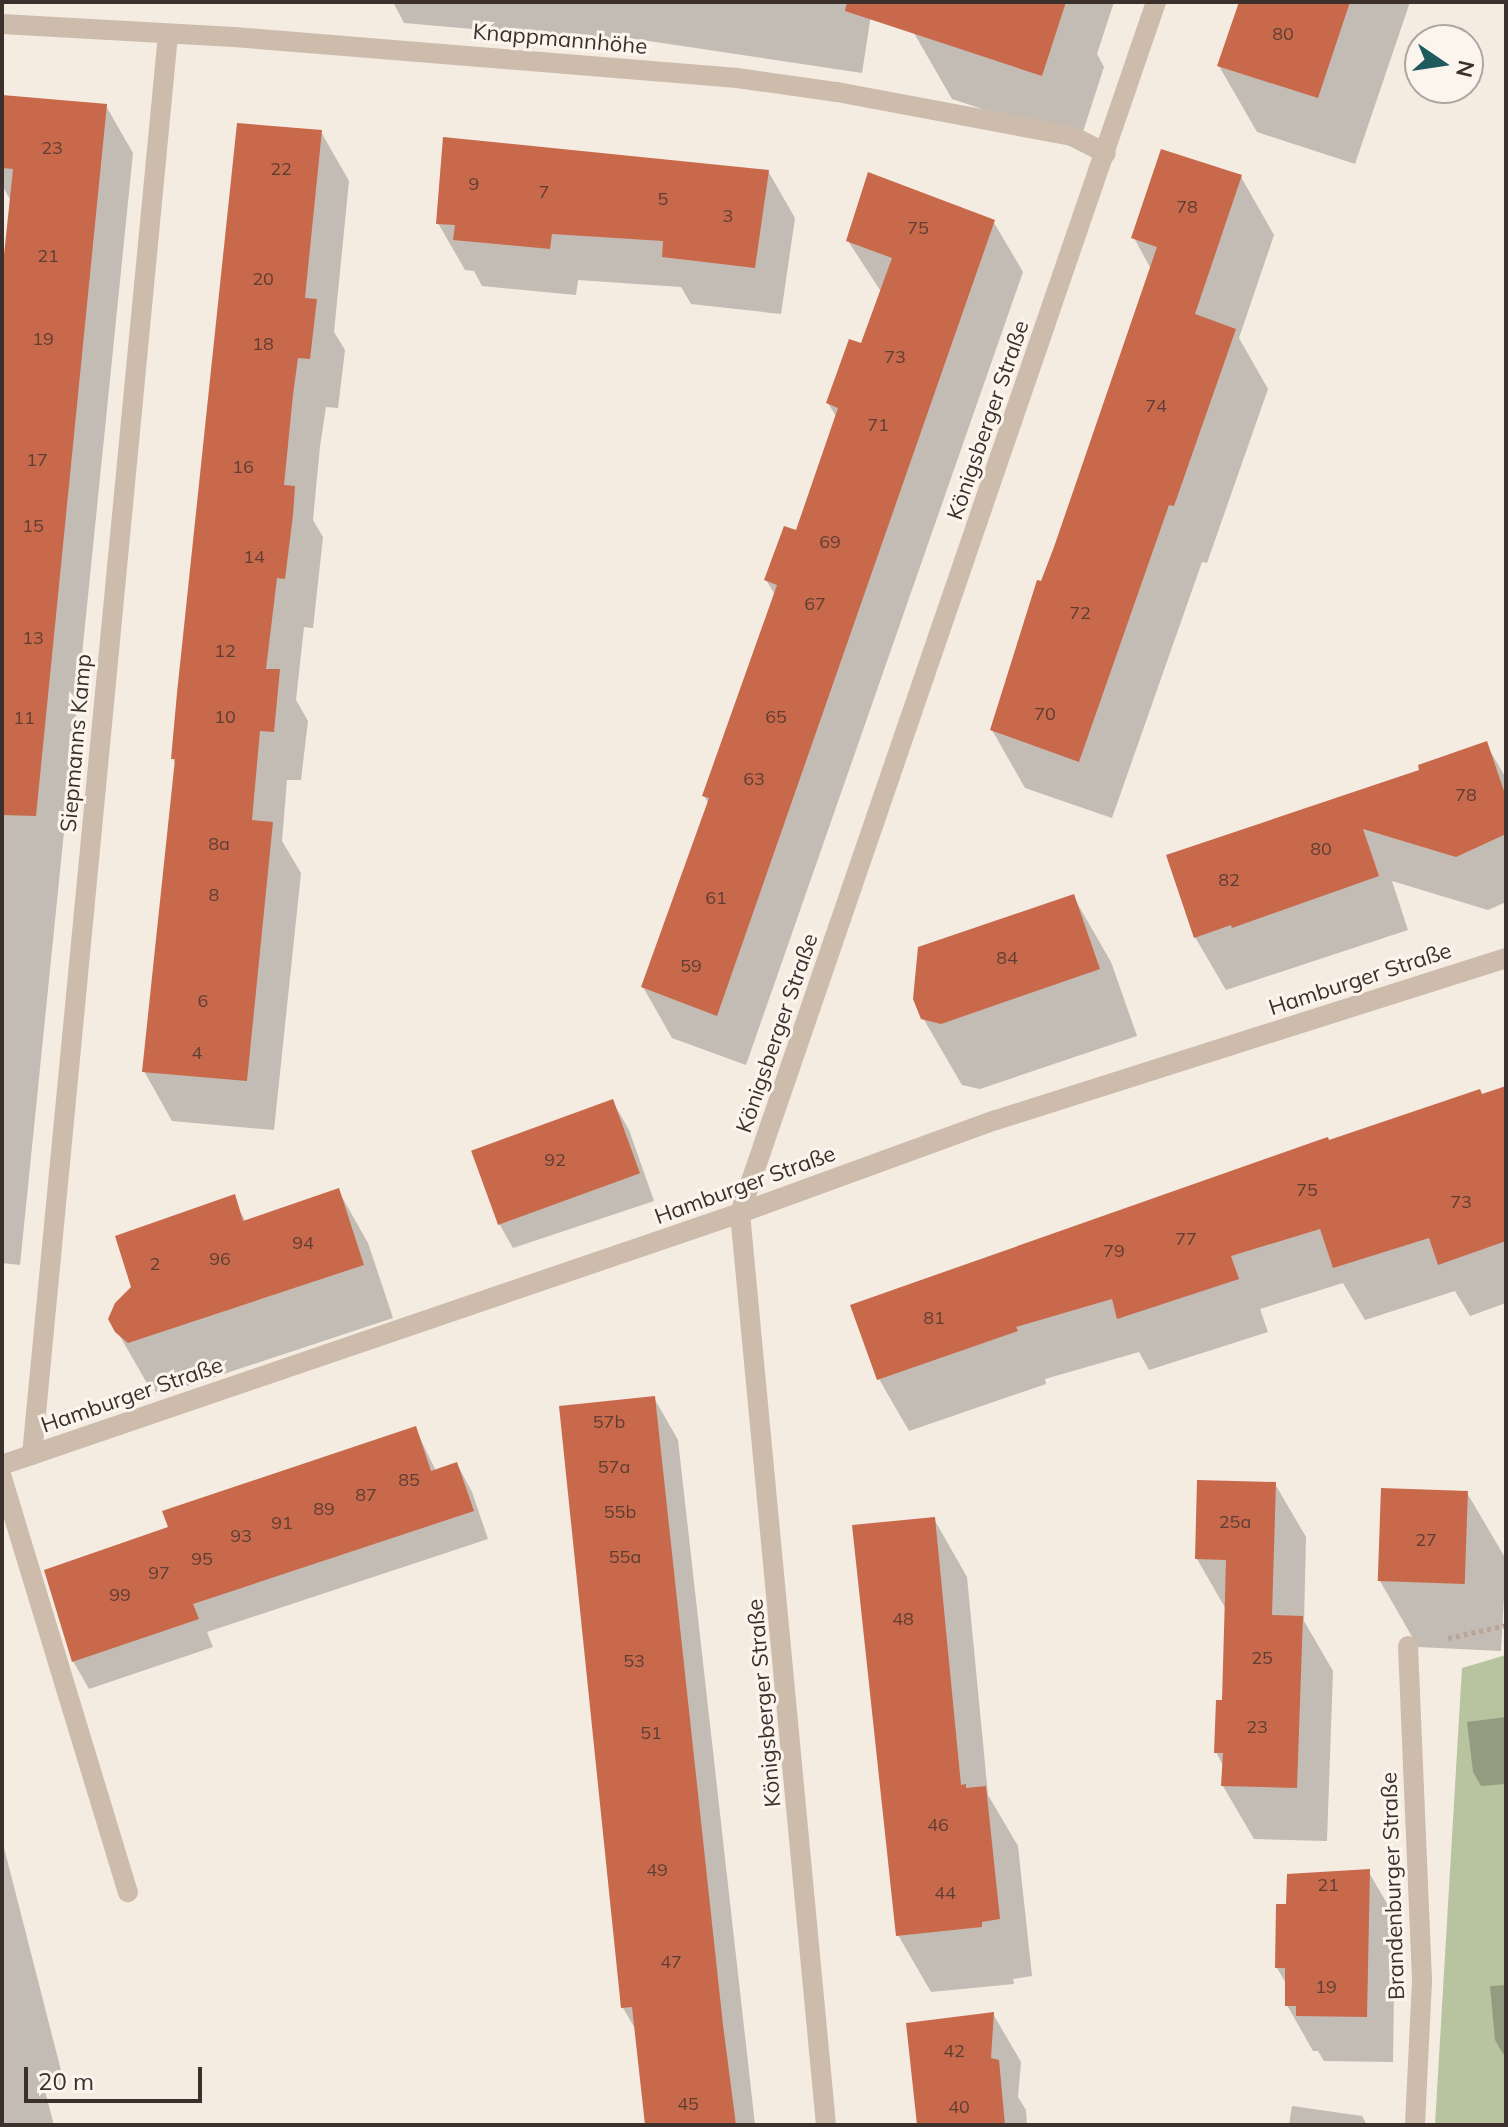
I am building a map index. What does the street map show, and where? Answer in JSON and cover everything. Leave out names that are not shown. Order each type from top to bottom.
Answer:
[{"type":"street","name":"Königsberger Straße","points":[[826,2125],[740,1213],[1156,2]]},
{"type":"street","name":"Knappmannhöhe","points":[[2,24],[168,36],[234,37],[737,78],[837,92],[1072,136],[1106,153]]},
{"type":"street","name":"Siepmanns Kamp","points":[[32,1455],[168,36]]},
{"type":"street","name":"Hamburger Straße","points":[[2,1465],[740,1213],[996,1120],[1506,958]]},
{"type":"street","points":[[2,1478],[128,1892]]},
{"type":"street","name":"Brandenburger Straße","points":[[1408,1646],[1422,1981],[1415,2125]]},
{"type":"path","points":[[1408,1646],[1506,1625]]},
{"type":"green space","points":[[1506,1655],[1506,2125],[1435,2125],[1462,1668]]},
{"type":"building","points":[[847,2],[1066,2],[1042,76],[845,11]]},
{"type":"building","points":[[1239,2],[1350,2],[1318,98],[1217,66]]},
{"type":"building","points":[[2,95],[107,104],[36,816],[2,815],[2,274],[13,169],[2,168]]},
{"type":"building","points":[[237,123],[322,130],[305,298],[317,299],[310,359],[298,358],[284,485],[295,486],[293,515],[285,579],[277,578],[266,669],[280,669],[274,732],[260,731],[252,820],[273,822],[247,1081],[142,1072],[175,759],[171,759],[177,693]]},
{"type":"building","points":[[443,137],[769,170],[755,268],[662,257],[663,241],[552,234],[550,249],[453,240],[455,225],[436,224]]},
{"type":"building","points":[[1161,149],[1242,175],[1195,314],[1236,329],[1174,506],[1169,505],[1079,762],[990,730],[1037,580],[1041,581],[1054,547],[1157,247],[1131,238]]},
{"type":"building","points":[[868,172],[995,220],[717,1016],[641,987],[709,798],[702,796],[777,585],[764,580],[784,526],[796,530],[838,408],[826,403],[849,339],[861,343],[892,258],[846,241]]},
{"type":"building","points":[[1487,741],[1506,797],[1506,834],[1456,857],[1363,829],[1379,876],[1232,928],[1231,925],[1194,938],[1166,855],[1419,770],[1418,765]]},
{"type":"building","points":[[1074,894],[1100,969],[941,1024],[921,1019],[913,999],[918,947]]},
{"type":"building","points":[[1506,1086],[1506,1241],[1438,1265],[1429,1238],[1333,1268],[1320,1229],[1231,1256],[1239,1279],[1117,1319],[1112,1299],[1016,1327],[1018,1331],[877,1380],[850,1305],[1319,1140],[1328,1137],[1329,1140],[1480,1089],[1482,1094]]},
{"type":"building","points":[[613,1099],[640,1173],[498,1225],[471,1151]]},
{"type":"building","points":[[339,1188],[364,1265],[128,1343],[115,1332],[108,1319],[115,1303],[131,1287],[115,1236],[235,1194],[243,1221]]},
{"type":"building","points":[[655,1396],[736,2125],[645,2125],[632,2007],[621,2008],[559,1406]]},
{"type":"building","points":[[416,1426],[431,1471],[457,1462],[474,1511],[193,1604],[199,1619],[72,1662],[44,1570],[168,1527],[162,1511]]},
{"type":"building","points":[[1197,1480],[1276,1482],[1272,1615],[1303,1616],[1297,1788],[1221,1786],[1223,1753],[1214,1753],[1216,1700],[1222,1700],[1226,1560],[1195,1559]]},
{"type":"building","points":[[1381,1488],[1468,1491],[1465,1584],[1378,1581]]},
{"type":"building","points":[[935,1517],[961,1785],[966,1784],[966,1788],[986,1786],[1000,1919],[982,1922],[982,1927],[896,1936],[852,1525]]},
{"type":"building","points":[[1370,1869],[1367,2017],[1296,2016],[1296,2006],[1285,2006],[1285,1968],[1275,1968],[1276,1904],[1286,1904],[1287,1874]]},
{"type":"building","points":[[994,2012],[991,2058],[999,2060],[1005,2125],[917,2125],[906,2023]]}]
